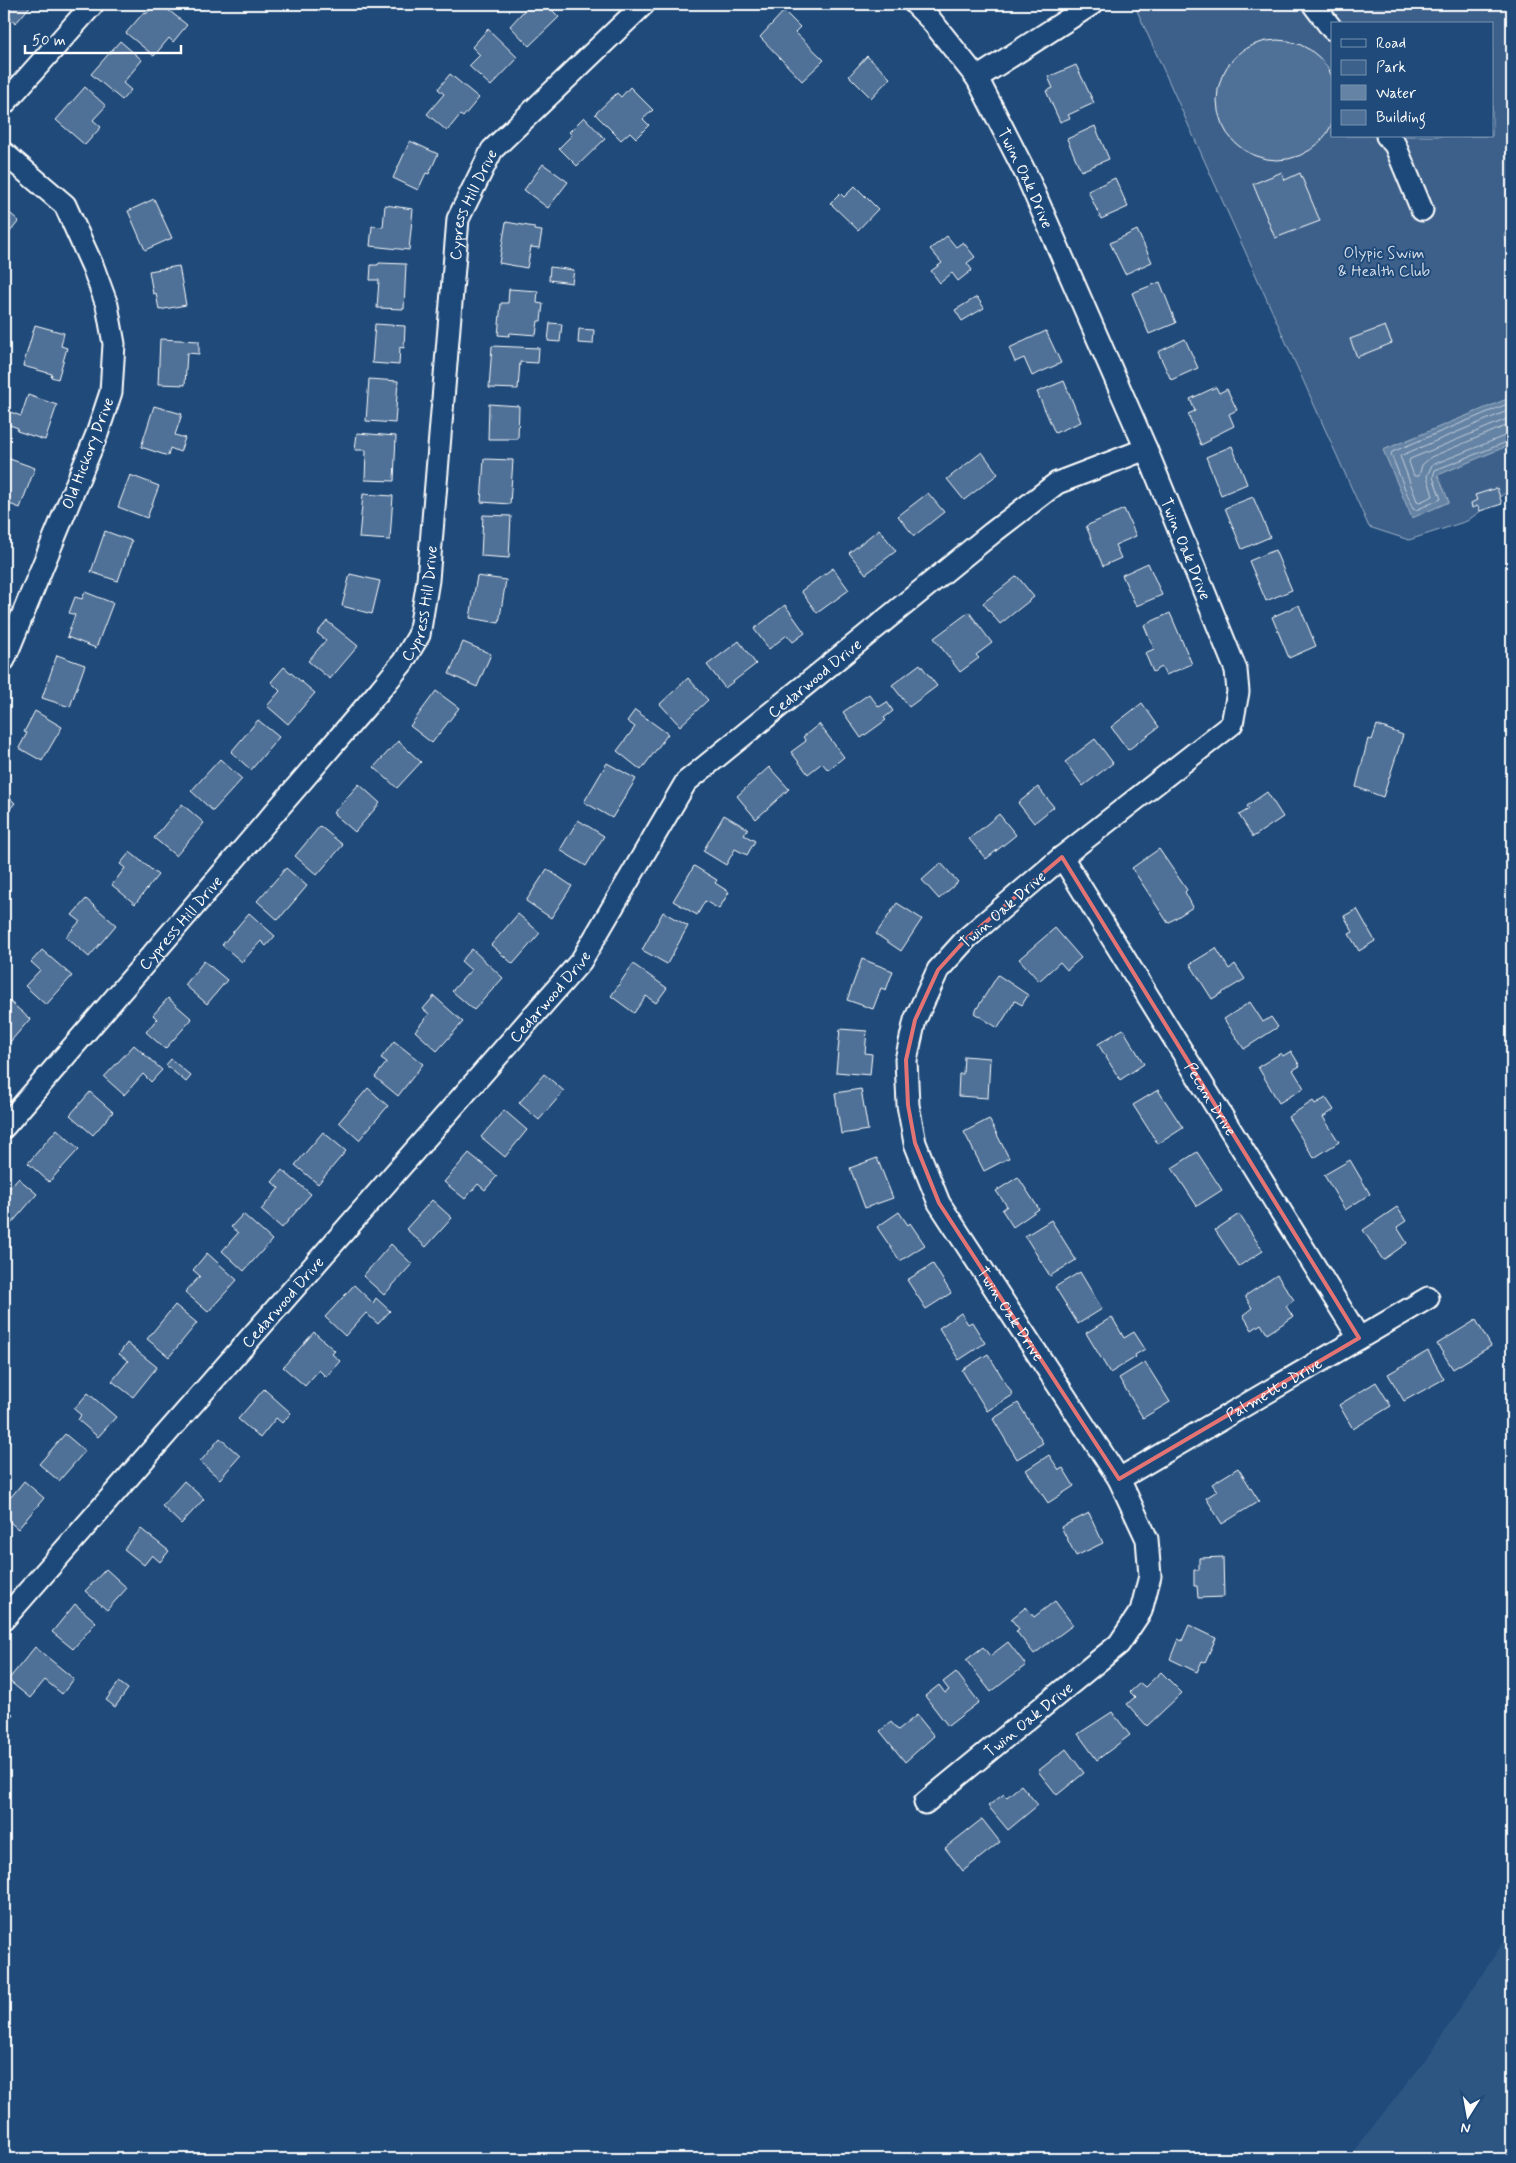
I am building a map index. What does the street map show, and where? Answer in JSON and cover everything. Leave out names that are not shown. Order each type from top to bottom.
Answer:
[{"type":"street","points":[[4,104],[92,4]]},
{"type":"street","name":"Cypress Hill Drive","points":[[4,1127],[380,690],[403,662],[419,635],[428,580],[458,219],[492,150],[644,4]]},
{"type":"street","name":"Twin Oak Drive","points":[[915,4],[977,78],[1026,174],[1146,449],[1236,670],[1238,692],[1232,724],[1062,857],[967,938],[938,970],[915,1020],[906,1060],[908,1105],[915,1143],[940,1203],[1119,1479],[1147,1539],[1150,1576],[1141,1611],[1118,1644],[925,1803]]},
{"type":"street","points":[[977,78],[1092,4]]},
{"type":"street","points":[[1314,4],[1331,28]]},
{"type":"street","points":[[1389,138],[1395,145],[1422,210]]},
{"type":"street","name":"Old Hickory Drive","points":[[4,152],[65,205],[93,267],[107,305],[114,344],[111,392],[97,434],[4,660]]},
{"type":"street","name":"Cedarwood Drive","points":[[4,1619],[581,961],[686,782],[992,533],[1057,483],[1146,449]]},
{"type":"street","name":"Pecan Drive","points":[[1062,857],[1359,1338]]},
{"type":"street","name":"Palmetto Drive","points":[[1119,1479],[1428,1298]]},
{"type":"highlighted area","points":[[1062,857],[1359,1338],[1119,1479],[939,1203],[915,1143],[908,1105],[906,1060],[915,1020],[938,970],[967,938]]},
{"type":"shaded area","points":[[1512,1929],[1512,2159],[1347,2159],[1428,2057]]},
{"type":"green space","name":"Olypic Swim & Health Club","points":[[1134,4],[1512,4],[1512,229],[1504,234],[1512,255],[1512,488],[1467,521],[1409,540],[1369,527]]},
{"type":"water","points":[[1512,397],[1512,444],[1438,475],[1449,502],[1412,518],[1383,450]]},
{"type":"building","points":[[4,4],[32,4],[16,23],[4,13]]},
{"type":"building","points":[[155,4],[161,4],[187,25],[173,42],[169,38],[154,56],[126,33],[144,12],[146,14]]},
{"type":"building","points":[[195,4],[206,4],[203,9]]},
{"type":"building","points":[[530,4],[546,4],[559,17],[529,46],[510,26]]},
{"type":"building","points":[[784,11],[800,27],[795,32],[824,60],[802,81],[760,37]]},
{"type":"building","points":[[488,29],[518,58],[491,86],[469,66],[480,55],[472,47]]},
{"type":"building","points":[[120,41],[142,60],[123,83],[131,90],[122,100],[91,74]]},
{"type":"building","points":[[1265,41],[1289,41],[1310,50],[1327,67],[1331,75],[1331,125],[1327,133],[1310,150],[1289,159],[1265,159],[1244,150],[1227,133],[1218,112],[1218,88],[1227,67],[1244,50]]},
{"type":"building","points":[[867,56],[890,78],[871,98],[849,76]]},
{"type":"building","points":[[1076,65],[1094,103],[1068,115],[1070,118],[1060,122],[1046,91],[1053,88],[1048,77]]},
{"type":"building","points":[[450,74],[479,98],[463,117],[460,115],[447,131],[427,114],[444,94],[438,89]]},
{"type":"building","points":[[85,87],[106,106],[93,120],[101,127],[85,145],[56,120]]},
{"type":"building","points":[[630,87],[653,110],[643,119],[649,125],[636,138],[630,132],[621,140],[595,114],[617,93],[621,97]]},
{"type":"building","points":[[584,117],[605,139],[577,166],[559,148],[572,135],[569,132]]},
{"type":"building","points":[[1095,126],[1109,159],[1081,171],[1067,139]]},
{"type":"building","points":[[410,141],[438,154],[429,174],[426,173],[418,190],[393,178]]},
{"type":"building","points":[[543,164],[568,182],[548,208],[524,190]]},
{"type":"building","points":[[1282,172],[1285,180],[1300,173],[1320,221],[1275,238],[1253,184]]},
{"type":"building","points":[[1115,178],[1128,207],[1101,219],[1088,191]]},
{"type":"building","points":[[855,186],[878,209],[858,230],[830,203],[840,193],[844,197]]},
{"type":"building","points":[[154,199],[172,238],[145,250],[128,211]]},
{"type":"building","points":[[385,205],[413,209],[409,250],[370,246],[372,226],[383,227]]},
{"type":"building","points":[[4,208],[19,221],[4,239]]},
{"type":"building","points":[[506,222],[534,227],[534,230],[542,231],[539,248],[531,247],[527,268],[499,263]]},
{"type":"building","points":[[1137,230],[1152,262],[1125,274],[1110,243]]},
{"type":"building","points":[[947,236],[956,247],[963,242],[975,257],[967,263],[972,270],[958,281],[952,273],[940,283],[931,271],[942,263],[930,249]]},
{"type":"building","points":[[379,263],[406,264],[404,309],[377,308],[379,280],[370,280],[371,265],[378,265]]},
{"type":"building","points":[[179,266],[186,305],[159,310],[156,293],[153,294],[149,271]]},
{"type":"building","points":[[550,267],[574,270],[572,283],[549,280]]},
{"type":"building","points":[[1160,282],[1176,323],[1149,334],[1132,293]]},
{"type":"building","points":[[509,289],[538,291],[537,303],[543,304],[541,321],[538,321],[536,335],[510,333],[509,336],[498,335],[501,303],[508,303]]},
{"type":"building","points":[[977,297],[984,308],[962,321],[955,310]]},
{"type":"building","points":[[550,323],[562,324],[560,342],[548,341]]},
{"type":"building","points":[[375,324],[405,326],[404,348],[400,347],[399,365],[372,363]]},
{"type":"building","points":[[35,325],[64,333],[61,346],[67,348],[58,379],[51,377],[52,374],[23,366]]},
{"type":"building","points":[[1385,326],[1392,343],[1357,357],[1350,339]]},
{"type":"building","points":[[579,329],[594,330],[593,344],[578,343]]},
{"type":"building","points":[[1046,331],[1061,363],[1032,376],[1024,358],[1015,362],[1009,348]]},
{"type":"building","points":[[160,339],[199,341],[199,354],[187,353],[185,385],[158,384]]},
{"type":"building","points":[[1185,339],[1198,368],[1171,380],[1158,352]]},
{"type":"building","points":[[492,346],[539,348],[538,363],[520,362],[518,389],[489,388]]},
{"type":"building","points":[[369,379],[398,381],[395,423],[366,421]]},
{"type":"building","points":[[1064,381],[1081,422],[1055,433],[1037,392]]},
{"type":"building","points":[[1216,387],[1219,393],[1227,389],[1237,410],[1229,414],[1234,426],[1210,438],[1211,440],[1201,445],[1188,414],[1195,411],[1190,399]]},
{"type":"building","points":[[28,395],[57,405],[45,440],[17,431],[18,428],[4,423],[5,410],[21,416]]},
{"type":"building","points":[[489,404],[519,406],[518,439],[488,439]]},
{"type":"building","points":[[154,406],[182,414],[175,435],[185,438],[180,452],[170,448],[168,456],[141,447]]},
{"type":"building","points":[[357,433],[396,436],[394,481],[365,480],[366,450],[355,450]]},
{"type":"building","points":[[1232,446],[1247,484],[1221,495],[1206,457]]},
{"type":"building","points":[[982,452],[998,474],[964,500],[947,479]]},
{"type":"building","points":[[7,458],[35,468],[20,508],[4,502],[4,467]]},
{"type":"building","points":[[484,459],[513,460],[510,504],[481,502]]},
{"type":"building","points":[[130,475],[159,486],[147,518],[118,507]]},
{"type":"building","points":[[1497,488],[1502,504],[1480,511],[1478,506],[1472,508],[1471,503],[1477,500],[1475,495]]},
{"type":"building","points":[[928,493],[944,512],[914,536],[898,516]]},
{"type":"building","points":[[363,494],[393,496],[390,540],[359,538]]},
{"type":"building","points":[[1253,497],[1270,537],[1242,549],[1225,508]]},
{"type":"building","points":[[1124,509],[1136,536],[1115,545],[1121,558],[1103,566],[1086,526]]},
{"type":"building","points":[[483,515],[511,516],[509,558],[481,556]]},
{"type":"building","points":[[4,526],[9,528],[4,541]]},
{"type":"building","points":[[879,529],[896,551],[866,574],[849,553]]},
{"type":"building","points":[[105,531],[132,541],[118,581],[91,572]]},
{"type":"building","points":[[1275,550],[1292,590],[1266,601],[1249,561]]},
{"type":"building","points":[[1148,563],[1162,595],[1136,606],[1122,575]]},
{"type":"building","points":[[833,568],[849,590],[817,613],[801,591]]},
{"type":"building","points":[[350,574],[380,581],[372,614],[342,606]]},
{"type":"building","points":[[477,576],[506,580],[499,623],[470,618]]},
{"type":"building","points":[[1017,576],[1034,597],[1000,624],[983,603]]},
{"type":"building","points":[[85,592],[113,603],[96,648],[67,637],[75,615],[69,613],[75,597],[82,599]]},
{"type":"building","points":[[785,605],[805,633],[793,642],[787,635],[769,649],[754,629]]},
{"type":"building","points":[[1299,605],[1316,646],[1289,658],[1272,617]]},
{"type":"building","points":[[969,612],[992,643],[976,655],[979,658],[960,672],[934,638]]},
{"type":"building","points":[[1170,613],[1192,664],[1166,675],[1162,667],[1153,672],[1145,653],[1154,649],[1144,625]]},
{"type":"building","points":[[327,621],[358,646],[330,679],[308,661],[326,640],[317,633]]},
{"type":"building","points":[[739,641],[756,664],[725,688],[707,665]]},
{"type":"building","points":[[463,642],[491,654],[477,687],[449,674]]},
{"type":"building","points":[[57,655],[85,665],[70,707],[42,698]]},
{"type":"building","points":[[920,664],[937,686],[909,707],[892,685]]},
{"type":"building","points":[[284,667],[315,693],[288,724],[267,706],[280,691],[271,682]]},
{"type":"building","points":[[688,678],[708,700],[680,726],[660,704]]},
{"type":"building","points":[[436,691],[459,708],[432,743],[410,726]]},
{"type":"building","points":[[869,694],[879,707],[887,702],[893,711],[884,718],[886,720],[861,738],[843,712]]},
{"type":"building","points":[[1142,703],[1159,727],[1128,750],[1111,727]]},
{"type":"building","points":[[635,710],[668,734],[641,770],[617,751],[635,727],[627,721]]},
{"type":"building","points":[[35,711],[62,727],[42,761],[19,748],[27,733],[24,732]]},
{"type":"building","points":[[258,720],[279,737],[251,770],[231,752]]},
{"type":"building","points":[[819,724],[844,757],[828,770],[822,763],[808,774],[791,752],[806,741],[803,737]]},
{"type":"building","points":[[1377,725],[1403,735],[1383,797],[1356,787],[1368,739],[1372,740]]},
{"type":"building","points":[[1095,739],[1113,763],[1083,786],[1065,762]]},
{"type":"building","points":[[398,741],[421,762],[397,788],[374,767]]},
{"type":"building","points":[[220,759],[242,779],[213,811],[191,791]]},
{"type":"building","points":[[607,763],[636,779],[612,818],[584,802]]},
{"type":"building","points":[[769,767],[789,789],[756,819],[737,796]]},
{"type":"building","points":[[359,784],[380,803],[355,832],[333,813]]},
{"type":"building","points":[[1038,787],[1054,807],[1034,823],[1018,803]]},
{"type":"building","points":[[1267,792],[1283,817],[1253,837],[1239,815],[1249,809],[1247,806]]},
{"type":"building","points":[[4,793],[15,803],[4,816]]},
{"type":"building","points":[[182,804],[204,823],[176,856],[154,838]]},
{"type":"building","points":[[999,814],[1016,835],[986,859],[969,839]]},
{"type":"building","points":[[724,815],[748,829],[744,835],[755,841],[747,855],[735,849],[726,865],[703,851]]},
{"type":"building","points":[[578,820],[604,836],[586,866],[560,850]]},
{"type":"building","points":[[320,826],[343,845],[317,875],[295,856]]},
{"type":"building","points":[[1159,849],[1187,890],[1185,892],[1193,907],[1168,923],[1132,868]]},
{"type":"building","points":[[130,852],[158,875],[135,904],[112,885],[125,868],[120,864]]},
{"type":"building","points":[[941,863],[958,882],[939,899],[922,880]]},
{"type":"building","points":[[694,866],[717,880],[715,883],[729,892],[719,909],[705,901],[697,915],[673,901]]},
{"type":"building","points":[[286,868],[307,886],[278,920],[257,901]]},
{"type":"building","points":[[547,869],[572,886],[551,918],[526,901]]},
{"type":"building","points":[[86,899],[116,925],[89,957],[66,937],[80,921],[72,915]]},
{"type":"building","points":[[897,903],[922,919],[901,951],[876,934]]},
{"type":"building","points":[[1357,909],[1375,941],[1359,951],[1349,934],[1353,932],[1344,916]]},
{"type":"building","points":[[663,912],[688,926],[667,964],[642,950]]},
{"type":"building","points":[[249,913],[275,936],[266,946],[261,941],[242,962],[222,945]]},
{"type":"building","points":[[518,914],[540,933],[513,964],[491,945]]},
{"type":"building","points":[[1055,928],[1081,958],[1067,970],[1060,962],[1039,981],[1019,959]]},
{"type":"building","points":[[1216,948],[1229,969],[1235,964],[1245,979],[1212,999],[1190,964]]},
{"type":"building","points":[[472,949],[503,978],[474,1010],[452,991],[471,970],[461,961]]},
{"type":"building","points":[[42,950],[72,976],[46,1005],[25,986],[40,970],[31,962]]},
{"type":"building","points":[[862,959],[893,971],[886,990],[881,988],[873,1009],[847,1000]]},
{"type":"building","points":[[204,961],[227,980],[207,1004],[185,985]]},
{"type":"building","points":[[633,964],[667,988],[656,1003],[646,996],[634,1013],[611,996]]},
{"type":"building","points":[[998,975],[1028,995],[1022,1005],[1015,1001],[998,1028],[974,1013]]},
{"type":"building","points":[[434,996],[463,1022],[437,1051],[415,1031],[429,1014],[423,1009]]},
{"type":"building","points":[[168,998],[192,1019],[165,1049],[146,1032],[157,1019],[153,1015]]},
{"type":"building","points":[[8,1000],[30,1019],[4,1049],[4,1004]]},
{"type":"building","points":[[1250,1002],[1263,1022],[1271,1017],[1278,1027],[1244,1049],[1224,1019]]},
{"type":"building","points":[[840,1029],[867,1031],[865,1053],[872,1054],[870,1075],[836,1072]]},
{"type":"building","points":[[1123,1029],[1144,1064],[1120,1080],[1098,1044]]},
{"type":"building","points":[[394,1041],[423,1064],[398,1096],[375,1077],[387,1062],[381,1058]]},
{"type":"building","points":[[134,1045],[162,1070],[151,1082],[143,1074],[124,1095],[104,1077]]},
{"type":"building","points":[[1291,1051],[1300,1066],[1293,1070],[1304,1088],[1279,1103],[1258,1067],[1281,1053],[1283,1056]]},
{"type":"building","points":[[964,1056],[990,1058],[988,1098],[958,1096],[959,1074],[963,1074]]},
{"type":"building","points":[[171,1059],[191,1076],[186,1082],[166,1065]]},
{"type":"building","points":[[544,1074],[564,1091],[539,1120],[519,1103]]},
{"type":"building","points":[[368,1088],[388,1106],[359,1140],[339,1122]]},
{"type":"building","points":[[861,1089],[868,1130],[841,1134],[835,1093]]},
{"type":"building","points":[[1158,1090],[1183,1128],[1158,1144],[1133,1105]]},
{"type":"building","points":[[90,1092],[113,1112],[93,1135],[70,1115]]},
{"type":"building","points":[[1326,1098],[1334,1110],[1323,1117],[1339,1142],[1314,1158],[1288,1117],[1313,1101],[1315,1104]]},
{"type":"building","points":[[504,1110],[527,1130],[505,1157],[481,1137]]},
{"type":"building","points":[[989,1119],[1009,1158],[984,1171],[964,1132]]},
{"type":"building","points":[[57,1129],[79,1149],[49,1182],[28,1163]]},
{"type":"building","points":[[323,1132],[346,1151],[318,1184],[295,1165]]},
{"type":"building","points":[[1197,1152],[1222,1190],[1197,1206],[1172,1168]]},
{"type":"building","points":[[469,1153],[497,1176],[485,1190],[478,1184],[465,1199],[444,1182]]},
{"type":"building","points":[[877,1158],[893,1198],[865,1208],[850,1168]]},
{"type":"building","points":[[1350,1160],[1370,1194],[1345,1210],[1324,1175]]},
{"type":"building","points":[[282,1170],[311,1194],[282,1228],[261,1210],[279,1188],[272,1182]]},
{"type":"building","points":[[1018,1177],[1039,1209],[1013,1227],[1002,1210],[1007,1206],[996,1191]]},
{"type":"building","points":[[18,1178],[37,1194],[11,1224],[4,1218],[4,1189],[7,1191]]},
{"type":"building","points":[[432,1200],[452,1218],[426,1247],[406,1229]]},
{"type":"building","points":[[1397,1207],[1406,1221],[1397,1227],[1407,1243],[1383,1260],[1363,1230]]},
{"type":"building","points":[[899,1212],[908,1225],[910,1223],[925,1245],[900,1261],[877,1227]]},
{"type":"building","points":[[243,1214],[272,1240],[244,1271],[222,1251],[238,1233],[231,1227]]},
{"type":"building","points":[[1239,1214],[1263,1251],[1239,1266],[1215,1230]]},
{"type":"building","points":[[1051,1220],[1076,1260],[1050,1276],[1025,1236]]},
{"type":"building","points":[[391,1244],[412,1264],[384,1295],[363,1276]]},
{"type":"building","points":[[207,1253],[237,1280],[208,1312],[185,1292],[200,1276],[193,1270]]},
{"type":"building","points":[[933,1264],[951,1293],[926,1309],[907,1280]]},
{"type":"building","points":[[1080,1272],[1102,1309],[1078,1324],[1055,1287]]},
{"type":"building","points":[[1277,1275],[1294,1300],[1286,1306],[1293,1317],[1267,1334],[1261,1324],[1252,1330],[1243,1315],[1252,1308],[1245,1296]]},
{"type":"building","points":[[354,1285],[373,1303],[376,1298],[390,1311],[378,1324],[366,1313],[345,1336],[325,1317]]},
{"type":"building","points":[[175,1305],[197,1323],[169,1357],[147,1339]]},
{"type":"building","points":[[961,1313],[968,1324],[972,1322],[985,1343],[959,1360],[939,1328]]},
{"type":"building","points":[[1112,1317],[1124,1338],[1134,1332],[1145,1349],[1135,1355],[1136,1357],[1110,1373],[1086,1333]]},
{"type":"building","points":[[1476,1320],[1491,1346],[1453,1369],[1437,1344]]},
{"type":"building","points":[[314,1332],[335,1351],[332,1354],[340,1361],[326,1377],[319,1370],[305,1386],[283,1367]]},
{"type":"building","points":[[127,1343],[157,1367],[133,1397],[112,1381],[128,1361],[119,1354]]},
{"type":"building","points":[[1428,1351],[1444,1379],[1404,1401],[1388,1374]]},
{"type":"building","points":[[988,1354],[1013,1395],[987,1411],[962,1370]]},
{"type":"building","points":[[1145,1362],[1170,1402],[1143,1418],[1119,1378]]},
{"type":"building","points":[[1376,1382],[1391,1406],[1353,1429],[1339,1405]]},
{"type":"building","points":[[264,1389],[291,1413],[282,1423],[276,1418],[260,1438],[238,1419]]},
{"type":"building","points":[[88,1393],[116,1417],[98,1437],[78,1420],[81,1415],[74,1409]]},
{"type":"building","points":[[1018,1403],[1043,1443],[1017,1459],[993,1419]]},
{"type":"building","points":[[65,1434],[85,1451],[59,1481],[39,1464]]},
{"type":"building","points":[[220,1438],[240,1456],[220,1479],[200,1462]]},
{"type":"building","points":[[1049,1455],[1059,1470],[1063,1468],[1074,1486],[1048,1503],[1026,1470]]},
{"type":"building","points":[[1238,1468],[1259,1501],[1222,1524],[1206,1498],[1217,1491],[1212,1484]]},
{"type":"building","points":[[24,1481],[44,1498],[18,1529],[4,1517],[4,1491],[11,1497]]},
{"type":"building","points":[[184,1481],[204,1499],[181,1524],[162,1506]]},
{"type":"building","points":[[1089,1513],[1103,1543],[1076,1556],[1061,1527]]},
{"type":"building","points":[[141,1529],[169,1551],[160,1562],[152,1555],[144,1565],[124,1549]]},
{"type":"building","points":[[4,1537],[9,1542],[4,1548]]},
{"type":"building","points":[[1223,1557],[1224,1597],[1198,1598],[1197,1586],[1194,1586],[1194,1570],[1199,1570],[1199,1558]]},
{"type":"building","points":[[106,1569],[127,1588],[107,1610],[85,1591]]},
{"type":"building","points":[[1055,1601],[1073,1625],[1034,1654],[1016,1631],[1019,1629],[1011,1619],[1026,1607],[1034,1617]]},
{"type":"building","points":[[75,1604],[96,1622],[73,1649],[52,1632]]},
{"type":"building","points":[[1189,1625],[1216,1638],[1205,1662],[1202,1661],[1197,1672],[1170,1659],[1178,1639],[1182,1641]]},
{"type":"building","points":[[1008,1642],[1026,1665],[991,1692],[966,1660],[983,1647],[990,1656]]},
{"type":"building","points":[[35,1647],[74,1679],[62,1694],[45,1680],[30,1698],[8,1680]]},
{"type":"building","points":[[956,1672],[979,1702],[948,1726],[925,1696],[939,1685],[945,1693],[949,1690],[943,1682]]},
{"type":"building","points":[[1161,1672],[1182,1693],[1147,1726],[1127,1704],[1135,1697],[1130,1692],[1140,1683],[1145,1687]]},
{"type":"building","points":[[119,1682],[128,1689],[115,1707],[106,1700]]},
{"type":"building","points":[[4,1707],[13,1714],[4,1726]]},
{"type":"building","points":[[1112,1712],[1130,1735],[1097,1760],[1078,1734]]},
{"type":"building","points":[[917,1715],[934,1736],[905,1762],[880,1731],[891,1722],[898,1730]]},
{"type":"building","points":[[1066,1749],[1084,1773],[1057,1795],[1038,1771]]},
{"type":"building","points":[[1021,1785],[1038,1805],[1008,1830],[988,1806],[1004,1794],[1007,1797]]},
{"type":"building","points":[[982,1819],[1000,1842],[963,1871],[945,1848]]}]
